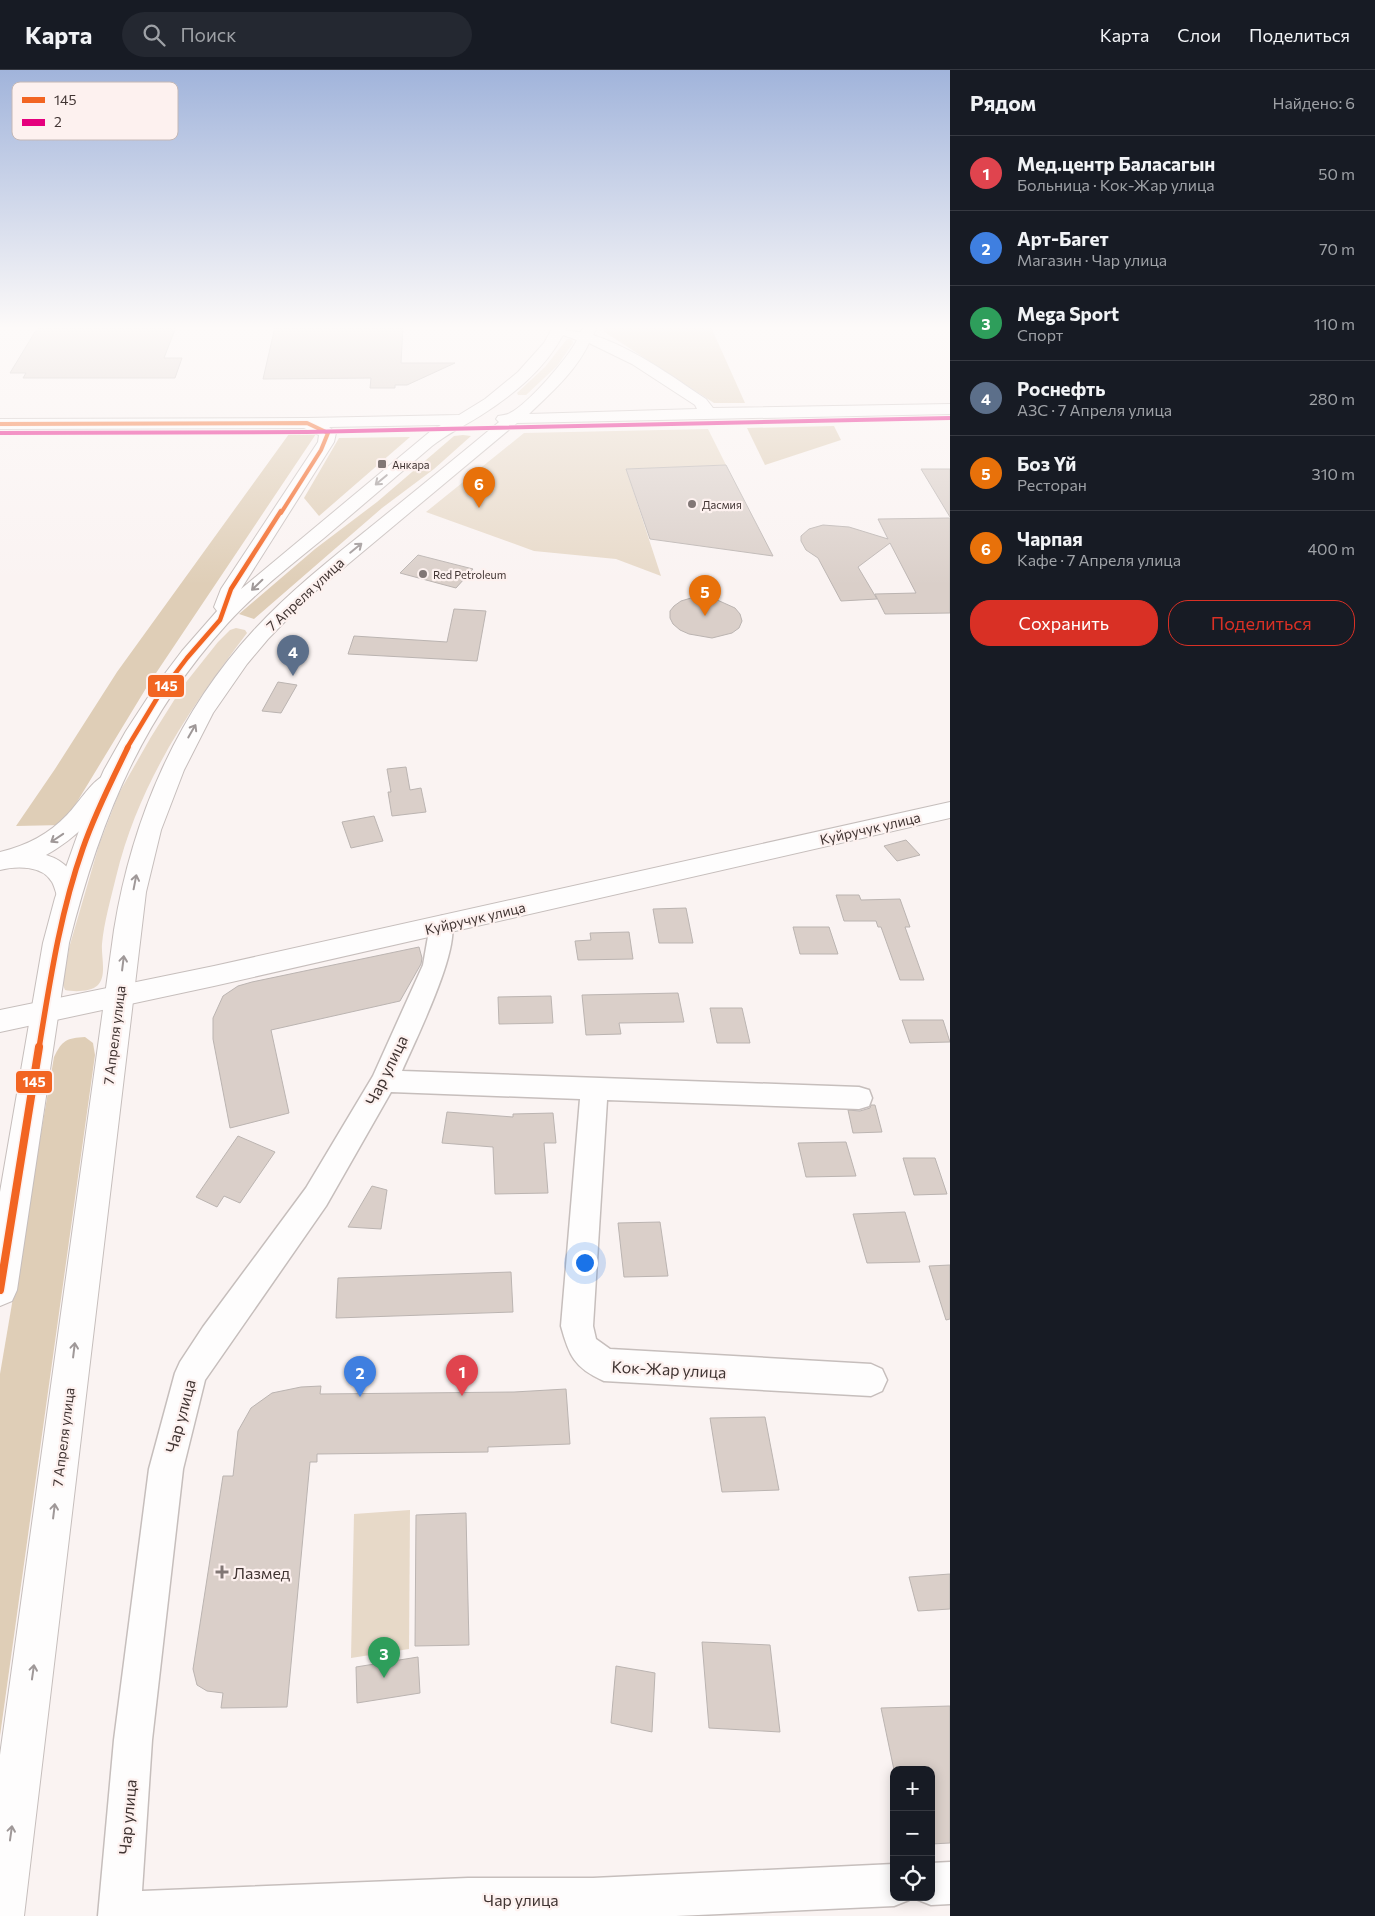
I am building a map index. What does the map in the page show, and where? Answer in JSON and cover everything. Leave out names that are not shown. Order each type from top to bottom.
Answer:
[{"type":"main road","name":"7 Апреля улица","points":[[0,1916],[127,930],[141,858],[149,830],[169,777],[206,707],[237,663],[243,623],[266,575],[438,433],[471,413]]},
{"type":"main road","name":"7 Апреля улица","points":[[0,1290],[56,944],[68,894],[82,849],[112,776],[133,737],[159,695],[187,658],[314,581],[517,413]]},
{"type":"main road","points":[[0,424],[308,423],[703,413]]},
{"type":"main road","points":[[243,623],[231,589],[326,442],[328,433],[308,423]]},
{"type":"main road","points":[[7,860],[49,843],[69,829],[83,815],[112,776]]},
{"type":"main road","name":"Куйручук улица","points":[[0,1021],[442,925],[950,810]]},
{"type":"main road","points":[[7,860],[45,864],[58,871],[64,877],[68,894]]},
{"type":"street","name":"Чар улица","points":[[442,925],[436,965],[384,1081],[316,1197],[190,1373],[166,1470],[133,1740],[119,1915],[468,1899],[593,1899],[890,1885]]},
{"type":"street","points":[[384,1081],[859,1098]]},
{"type":"street","name":"Кок-Жар улица","points":[[594,1088],[577,1326],[583,1348],[604,1365],[871,1380]]},
{"type":"street","points":[[935,1884],[950,1883]]},
{"type":"shaded area","points":[[834,426],[841,440],[765,465],[747,428]]},
{"type":"shaded area","points":[[708,429],[726,465],[626,469],[661,576],[616,559],[534,551],[426,512],[524,433]]},
{"type":"shaded area","points":[[289,434],[316,434],[148,685],[63,825],[16,826],[117,672]]},
{"type":"shaded area","points":[[454,436],[471,436],[434,469],[382,508],[254,619],[239,614],[315,549],[377,502]]},
{"type":"shaded area","points":[[410,437],[319,516],[304,498],[339,438]]},
{"type":"shaded area","points":[[236,628],[245,630],[247,633],[205,690],[168,748],[138,810],[126,842],[106,919],[102,944],[103,971],[101,981],[95,987],[87,990],[65,990],[63,985],[69,948],[99,845],[119,793],[183,686],[218,642],[230,630]]},
{"type":"shaded area","points":[[85,1037],[93,1043],[95,1055],[0,1736],[0,1374],[54,1057],[63,1043],[69,1039]]},
{"type":"shaded area","points":[[410,1510],[409,1649],[351,1658],[354,1514]]},
{"type":"building","name":"Дасмия","points":[[726,465],[773,556],[650,539],[626,469]]},
{"type":"building","points":[[921,469],[950,469],[950,517]]},
{"type":"building","points":[[950,518],[950,613],[885,614],[875,594],[916,593],[890,543],[858,567],[877,599],[841,601],[818,558],[806,550],[801,541],[801,536],[809,529],[823,525],[849,527],[888,539],[878,519]]},
{"type":"building","points":[[418,555],[473,569],[456,588],[400,573]]},
{"type":"building","points":[[691,598],[715,599],[735,608],[740,614],[742,621],[739,628],[732,633],[712,638],[689,634],[680,630],[673,624],[670,618],[670,611],[681,601]]},
{"type":"building","points":[[454,609],[486,611],[477,661],[348,654],[354,636],[447,642]]},
{"type":"building","points":[[278,682],[297,685],[281,713],[262,711]]},
{"type":"building","points":[[406,767],[410,790],[421,788],[426,812],[392,816],[388,792],[391,792],[387,769]]},
{"type":"building","points":[[374,816],[383,841],[351,848],[342,822]]},
{"type":"building","points":[[906,840],[920,855],[897,861],[884,846]]},
{"type":"building","points":[[836,895],[859,895],[861,900],[900,899],[910,927],[905,927],[924,980],[900,980],[881,927],[878,927],[876,921],[844,921]]},
{"type":"building","points":[[686,908],[693,943],[659,943],[653,909]]},
{"type":"building","points":[[793,927],[829,927],[838,954],[800,954]]},
{"type":"building","points":[[629,932],[633,959],[578,960],[575,941],[591,940],[590,933]]},
{"type":"building","points":[[419,947],[422,958],[421,964],[400,1001],[271,1030],[289,1113],[230,1128],[213,1039],[213,1018],[223,996],[238,986],[252,982]]},
{"type":"building","points":[[678,993],[684,1022],[619,1023],[621,1034],[586,1035],[582,995]]},
{"type":"building","points":[[551,996],[553,1023],[499,1024],[498,997]]},
{"type":"building","points":[[710,1008],[742,1008],[750,1043],[717,1043]]},
{"type":"building","points":[[902,1020],[943,1020],[950,1042],[910,1043]]},
{"type":"building","points":[[871,1105],[875,1105],[882,1132],[853,1133],[848,1110],[860,1111],[870,1108]]},
{"type":"building","points":[[447,1112],[513,1117],[513,1114],[553,1113],[556,1143],[544,1143],[548,1193],[495,1194],[493,1147],[442,1143]]},
{"type":"building","points":[[238,1136],[275,1152],[240,1203],[224,1196],[217,1207],[196,1197]]},
{"type":"building","points":[[846,1142],[856,1176],[806,1177],[798,1143]]},
{"type":"building","points":[[903,1158],[935,1158],[947,1194],[914,1195]]},
{"type":"building","points":[[372,1186],[387,1190],[381,1229],[348,1227]]},
{"type":"building","points":[[905,1212],[920,1262],[867,1263],[853,1214]]},
{"type":"building","points":[[660,1222],[668,1276],[624,1277],[618,1223]]},
{"type":"building","points":[[950,1265],[950,1319],[946,1320],[929,1266]]},
{"type":"building","points":[[511,1272],[513,1312],[336,1318],[338,1278]]},
{"type":"building","points":[[321,1386],[320,1394],[514,1392],[566,1389],[570,1444],[488,1447],[488,1452],[317,1454],[317,1462],[310,1462],[287,1707],[221,1708],[223,1693],[207,1691],[197,1685],[193,1669],[223,1476],[233,1476],[238,1431],[251,1408],[272,1393],[301,1387]]},
{"type":"building","points":[[765,1417],[779,1490],[722,1492],[710,1418]]},
{"type":"building","points":[[466,1513],[469,1645],[415,1646],[416,1515]]},
{"type":"building","points":[[950,1574],[950,1609],[918,1611],[909,1577]]},
{"type":"building","points":[[702,1642],[770,1645],[780,1732],[709,1728]]},
{"type":"building","points":[[418,1657],[420,1693],[357,1703],[356,1667]]},
{"type":"building","points":[[616,1666],[655,1673],[652,1732],[611,1723]]},
{"type":"building","points":[[950,1706],[950,1843],[935,1844],[935,1766],[893,1766],[881,1708]]},
{"type":"transit line","name":"2","points":[[0,433],[307,432],[950,418]]},
{"type":"transit line","name":"145","points":[[0,424],[307,423],[328,433],[321,450],[231,589],[220,620],[187,658],[159,695],[133,737],[98,808],[82,849],[56,943],[0,1290]]},
{"type":"place","name":"Анкара","points":[[382,464]]},
{"type":"place","name":"Дасмия","points":[[692,504]]},
{"type":"place","name":"Чарпая","points":[[479,508]]},
{"type":"place","name":"Red Petroleum","points":[[423,574]]},
{"type":"place","name":"Боз Үй","points":[[705,616]]},
{"type":"place","name":"Роснефть","points":[[293,676]]},
{"type":"place","name":"Мед.центр Баласагын","points":[[462,1396]]},
{"type":"place","name":"Арт-Багет","points":[[360,1397]]},
{"type":"place","name":"Лазмед","points":[[222,1572]]},
{"type":"place","name":"Mega Sport","points":[[384,1678]]}]
